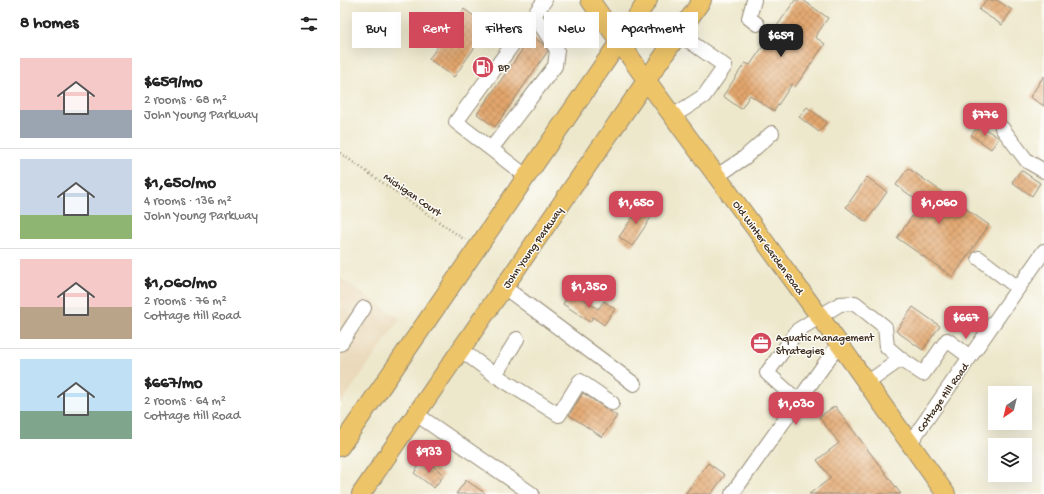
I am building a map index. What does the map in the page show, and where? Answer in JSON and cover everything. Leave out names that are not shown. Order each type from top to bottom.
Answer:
[{"type":"main road","name":"Old Winter Garden Road","points":[[590,0],[607,24]]},
{"type":"main road","points":[[640,12],[648,0]]},
{"type":"main road","name":"John Young Parkway","points":[[694,12],[702,0]]},
{"type":"main road","points":[[340,447],[476,248],[616,48]]},
{"type":"main road","name":"Old Winter Garden Road","points":[[624,48],[820,317],[946,494]]},
{"type":"main road","name":"John Young Parkway","points":[[361,494],[669,48]]},
{"type":"street","points":[[536,12],[545,0]]},
{"type":"street","points":[[754,0],[749,18],[757,24]]},
{"type":"street","points":[[491,149],[555,66],[557,50],[536,18]]},
{"type":"street","points":[[673,116],[704,96],[725,66],[698,47]]},
{"type":"street","points":[[510,48],[456,122],[526,176]]},
{"type":"street","points":[[1002,128],[1027,161],[1044,171]]},
{"type":"street","points":[[717,176],[744,158],[772,133]]},
{"type":"street","name":"Cottage Hill Road","points":[[910,443],[1044,251]]},
{"type":"street","points":[[978,258],[1018,288]]},
{"type":"street","points":[[504,287],[634,384]]},
{"type":"street","points":[[798,401],[767,373],[798,330],[840,304],[855,303],[885,327],[886,347],[923,374],[947,340],[970,357]]},
{"type":"street","points":[[340,344],[364,308]]},
{"type":"street","points":[[495,375],[517,339]]},
{"type":"street","points":[[732,494],[839,344]]},
{"type":"street","points":[[461,350],[495,375],[559,415],[580,381],[612,403]]},
{"type":"street","points":[[867,383],[901,358]]},
{"type":"street","points":[[416,414],[532,494]]},
{"type":"path","name":"Michigan Court","points":[[340,153],[476,248]]},
{"type":"shaded area","points":[[340,278],[400,319],[340,405]]},
{"type":"building","points":[[795,0],[803,0],[828,18],[815,37],[825,44],[795,87],[792,84],[774,111],[750,95],[741,109],[723,96],[745,63],[750,65]]},
{"type":"building","points":[[986,0],[997,0],[1012,10],[1002,25],[979,10]]},
{"type":"building","points":[[464,9],[472,15],[472,48],[474,48],[454,77],[429,59],[437,48],[464,48],[464,12],[462,12]]},
{"type":"building","points":[[536,39],[542,43],[544,48],[548,51],[495,127],[477,114],[524,48],[536,48]]},
{"type":"building","points":[[1044,76],[1044,106],[1030,97]]},
{"type":"building","points":[[807,107],[827,122],[819,132],[799,117]]},
{"type":"building","points":[[979,125],[999,138],[991,149],[971,135]]},
{"type":"building","points":[[908,168],[989,225],[953,277],[897,238],[921,203],[896,185]]},
{"type":"building","points":[[1021,170],[1040,183],[1032,196],[1012,182]]},
{"type":"building","points":[[867,177],[887,192],[866,222],[846,207]]},
{"type":"building","points":[[641,205],[654,213],[632,246],[619,237]]},
{"type":"building","points":[[572,291],[598,309],[604,301],[615,309],[604,325],[593,317],[590,322],[563,304]]},
{"type":"building","points":[[913,307],[940,326],[923,350],[896,331]]},
{"type":"building","points":[[583,393],[617,416],[602,437],[569,415]]},
{"type":"building","points":[[835,406],[901,494],[809,494],[831,478],[817,460],[839,443],[819,417]]},
{"type":"building","points":[[424,459],[444,475],[434,488],[414,473]]},
{"type":"building","points":[[708,463],[725,475],[711,494],[685,494]]},
{"type":"building","points":[[466,480],[486,494],[456,494]]},
{"type":"place","name":"BP","points":[[483,67]]},
{"type":"place","name":"Aquatic Management Strategies","points":[[761,343]]}]
